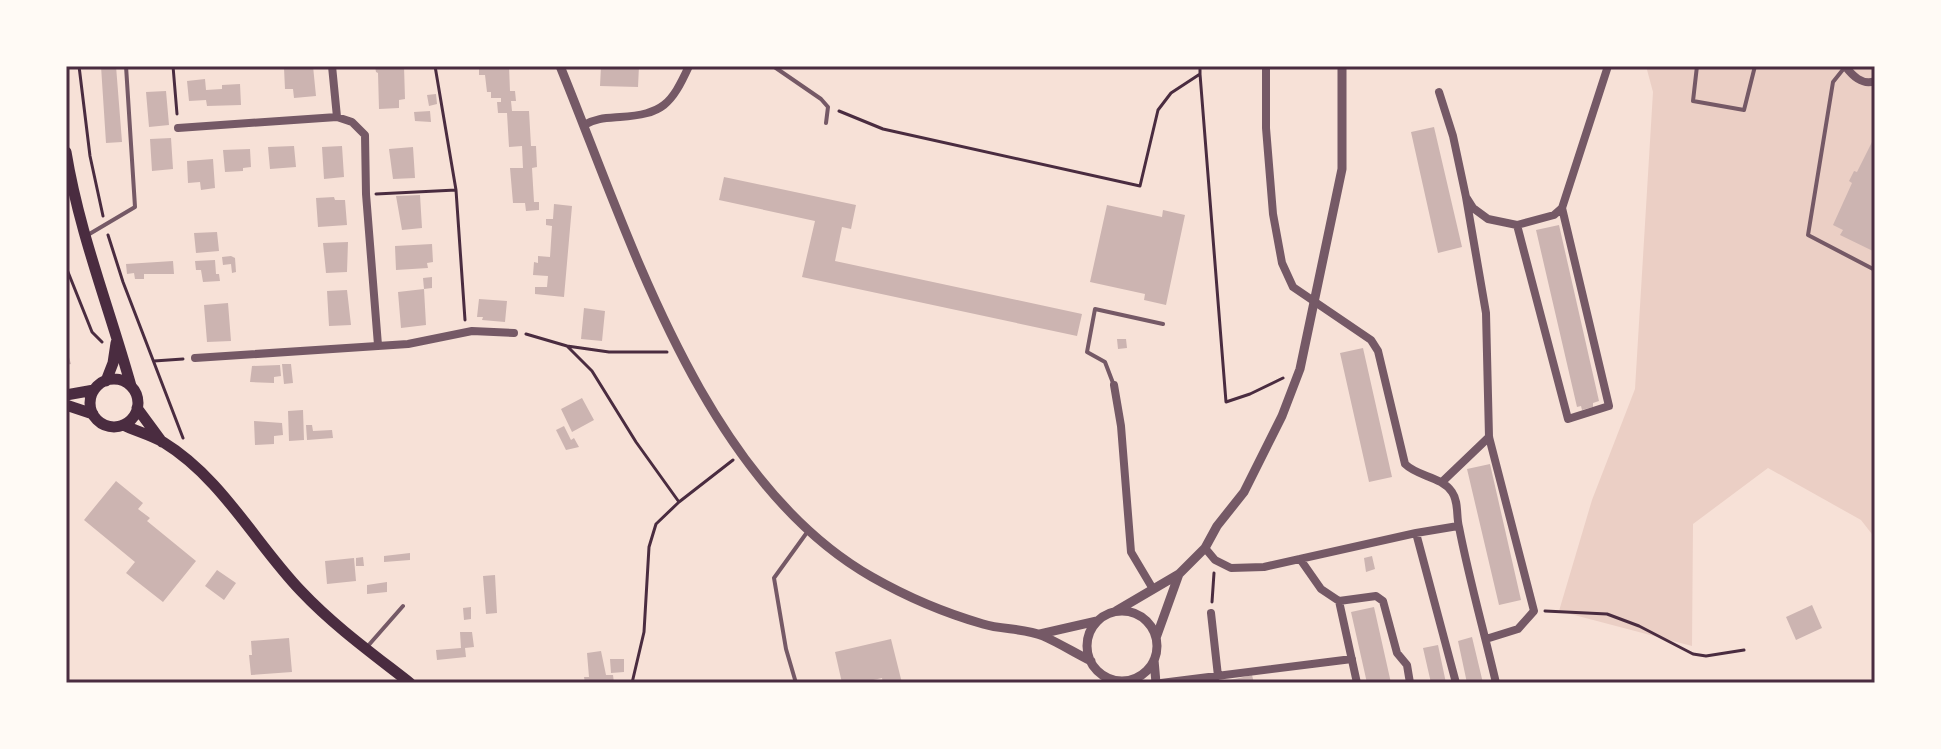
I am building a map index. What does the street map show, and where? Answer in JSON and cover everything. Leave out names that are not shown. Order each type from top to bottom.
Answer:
[{"type":"main road","points":[[66,152],[84,237],[116,330],[137,408],[163,442],[193,466],[233,506],[278,566],[302,592],[410,683]]},
{"type":"main road","points":[[106,381],[115,353],[116,330]]},
{"type":"main road","points":[[66,395],[94,390],[106,381],[116,379],[131,386]]},
{"type":"main road","points":[[93,414],[90,401],[94,390]]},
{"type":"main road","points":[[66,405],[93,414],[103,424],[116,427],[132,418],[137,408]]},
{"type":"main road","points":[[123,425],[163,442]]},
{"type":"street","points":[[332,66],[337,117]]},
{"type":"street","points":[[560,66],[635,256],[681,352],[709,403],[774,495],[808,531],[870,576],[925,604],[985,625],[1040,634],[1091,661]]},
{"type":"street","points":[[584,125],[596,118],[653,114],[671,100],[689,66]]},
{"type":"street","points":[[1266,66],[1266,128],[1273,214],[1282,263],[1293,287],[1371,340],[1378,351],[1405,464],[1451,489],[1496,683]]},
{"type":"street","points":[[1040,634],[1097,621],[1179,574],[1205,548],[1217,526],[1244,492],[1282,416],[1300,369],[1342,169],[1342,66]]},
{"type":"street","points":[[1466,197],[1473,208],[1488,219],[1517,225],[1554,215],[1562,208],[1608,66]]},
{"type":"street","points":[[1845,66],[1856,79],[1871,83],[1875,81]]},
{"type":"street","points":[[1439,92],[1453,136],[1466,197],[1486,313],[1489,437],[1534,611],[1518,629],[1486,639]]},
{"type":"street","points":[[178,128],[337,117],[352,122],[365,135],[366,194],[378,345]]},
{"type":"street","points":[[1517,225],[1568,419],[1609,406],[1562,208]]},
{"type":"street","points":[[195,358],[408,344],[466,332],[514,333]]},
{"type":"street","points":[[1114,385],[1121,426],[1131,552],[1153,589]]},
{"type":"street","points":[[1442,482],[1489,437]]},
{"type":"street","points":[[1205,548],[1215,560],[1231,568],[1264,567],[1458,526]]},
{"type":"street","points":[[1416,533],[1456,683]]},
{"type":"street","points":[[1300,559],[1321,589],[1339,601],[1376,596],[1383,601],[1397,653],[1407,665],[1410,683]]},
{"type":"street","points":[[1179,574],[1156,638],[1154,660],[1158,683],[1352,659]]},
{"type":"street","points":[[1339,601],[1357,683]]},
{"type":"street","points":[[1116,611],[1137,614],[1152,628],[1156,638]]},
{"type":"street","points":[[1211,613],[1218,676]]},
{"type":"street","points":[[1097,621],[1089,633],[1087,647],[1096,669],[1113,681],[1136,678],[1154,660]]},
{"type":"lane","points":[[84,237],[135,207],[126,66]]},
{"type":"lane","points":[[773,66],[821,99],[828,107],[826,123]]},
{"type":"lane","points":[[1697,66],[1693,101],[1744,110],[1755,66]]},
{"type":"lane","points":[[1845,66],[1833,82],[1808,235],[1875,270]]},
{"type":"lane","points":[[1114,385],[1105,362],[1087,352],[1095,309],[1163,324]]},
{"type":"lane","points":[[796,683],[786,649],[774,578],[808,531]]},
{"type":"lane","points":[[366,648],[403,606]]},
{"type":"path","points":[[79,66],[90,156],[105,225],[123,282],[193,466]]},
{"type":"path","points":[[173,66],[178,128]]},
{"type":"path","points":[[435,66],[456,190],[466,332]]},
{"type":"path","points":[[1200,66],[1226,402],[1250,394],[1300,369]]},
{"type":"path","points":[[828,107],[883,129],[1140,186],[1158,110],[1171,93],[1200,74]]},
{"type":"path","points":[[366,194],[456,190]]},
{"type":"path","points":[[66,267],[92,332],[115,353]]},
{"type":"path","points":[[514,333],[609,352],[681,352]]},
{"type":"path","points":[[567,346],[592,371],[636,442],[679,502]]},
{"type":"path","points":[[154,361],[195,358]]},
{"type":"path","points":[[632,683],[644,632],[649,547],[656,524],[742,453]]},
{"type":"path","points":[[1211,613],[1215,560]]},
{"type":"path","points":[[1534,611],[1607,614],[1639,626],[1693,654],[1706,656],[1744,650]]},
{"type":"shaded area","points":[[1646,66],[1875,66],[1875,538],[1861,520],[1768,468],[1693,524],[1692,646],[1559,611],[1592,500],[1635,389],[1653,92]]},
{"type":"building","points":[[101,66],[116,66],[122,142],[106,143]]},
{"type":"building","points":[[313,66],[316,96],[294,98],[293,89],[285,89],[284,68]]},
{"type":"building","points":[[375,66],[404,66],[405,99],[399,100],[399,108],[379,109]]},
{"type":"building","points":[[479,66],[509,66],[510,91],[515,91],[516,101],[511,101],[512,111],[529,111],[531,146],[536,146],[537,167],[532,168],[534,202],[539,202],[539,210],[526,211],[525,203],[513,203],[510,168],[523,168],[522,146],[509,147],[507,113],[498,113],[497,102],[501,102],[501,98],[491,98],[485,75],[479,75]]},
{"type":"building","points":[[601,66],[639,66],[638,87],[600,86]]},
{"type":"building","points":[[205,79],[206,90],[240,84],[241,105],[207,106],[206,100],[189,101],[187,81]]},
{"type":"building","points":[[166,91],[169,125],[149,127],[146,92]]},
{"type":"building","points":[[436,94],[437,104],[429,106],[427,95]]},
{"type":"building","points":[[430,111],[431,122],[415,121],[414,112]]},
{"type":"building","points":[[1434,127],[1462,247],[1438,253],[1411,132]]},
{"type":"building","points":[[1875,136],[1875,252],[1840,235],[1843,230],[1833,225],[1852,183],[1849,181],[1854,171],[1857,172]]},
{"type":"building","points":[[171,138],[173,169],[152,171],[150,139]]},
{"type":"building","points":[[294,146],[296,167],[270,169],[268,147]]},
{"type":"building","points":[[342,146],[344,177],[324,179],[322,147]]},
{"type":"building","points":[[413,147],[415,178],[393,179],[389,149]]},
{"type":"building","points":[[250,149],[251,167],[243,168],[243,171],[225,172],[223,150]]},
{"type":"building","points":[[213,159],[215,188],[201,190],[200,182],[188,183],[187,161]]},
{"type":"building","points":[[724,177],[856,205],[851,229],[842,227],[835,261],[1082,314],[1077,336],[802,277],[815,221],[719,200]]},
{"type":"building","points":[[420,195],[422,228],[402,230],[396,196]]},
{"type":"building","points":[[334,197],[335,200],[345,200],[347,225],[318,227],[316,198]]},
{"type":"building","points":[[554,204],[572,206],[564,297],[535,294],[535,287],[547,287],[548,276],[533,275],[534,262],[538,263],[538,256],[550,257],[552,226],[546,225],[546,219],[553,219]]},
{"type":"building","points":[[1107,205],[1162,217],[1163,210],[1185,215],[1166,305],[1144,300],[1145,294],[1090,282]]},
{"type":"building","points":[[1559,225],[1599,401],[1593,403],[1593,407],[1582,410],[1581,406],[1577,407],[1536,230]]},
{"type":"building","points":[[217,232],[219,251],[196,253],[194,233]]},
{"type":"building","points":[[348,242],[347,272],[326,273],[323,243]]},
{"type":"building","points":[[432,244],[433,262],[427,263],[428,268],[396,270],[395,246]]},
{"type":"building","points":[[222,257],[235,258],[236,272],[232,273],[231,264],[223,265]]},
{"type":"building","points":[[215,260],[220,281],[203,282],[201,270],[196,270],[195,261]]},
{"type":"building","points":[[173,261],[174,274],[144,274],[144,279],[135,279],[134,273],[127,274],[126,264]]},
{"type":"building","points":[[432,277],[432,288],[424,289],[423,278]]},
{"type":"building","points":[[424,289],[426,325],[401,328],[398,292]]},
{"type":"building","points":[[347,290],[351,325],[329,326],[327,291]]},
{"type":"building","points":[[479,299],[507,301],[505,322],[477,317]]},
{"type":"building","points":[[228,303],[231,341],[207,342],[204,305]]},
{"type":"building","points":[[584,308],[605,311],[602,341],[581,339]]},
{"type":"building","points":[[1117,339],[1126,339],[1127,348],[1118,349]]},
{"type":"building","points":[[66,347],[71,364],[66,365]]},
{"type":"building","points":[[1363,348],[1392,477],[1369,482],[1340,353]]},
{"type":"building","points":[[282,364],[291,364],[293,383],[284,384]]},
{"type":"building","points":[[280,365],[281,376],[274,377],[274,383],[250,382],[252,366]]},
{"type":"building","points":[[582,398],[594,420],[572,432],[561,409]]},
{"type":"building","points":[[303,410],[304,440],[289,441],[288,411]]},
{"type":"building","points":[[254,421],[282,423],[283,435],[274,436],[274,444],[255,445]]},
{"type":"building","points":[[306,425],[312,425],[313,431],[332,430],[333,438],[307,440]]},
{"type":"building","points":[[564,426],[571,440],[574,438],[579,447],[566,450],[556,430]]},
{"type":"building","points":[[1490,464],[1521,600],[1499,605],[1467,469]]},
{"type":"building","points":[[116,481],[143,503],[138,509],[150,518],[147,521],[196,561],[163,602],[126,573],[135,562],[84,520]]},
{"type":"building","points":[[410,553],[410,560],[384,562],[384,556]]},
{"type":"building","points":[[1372,556],[1375,569],[1366,572],[1364,558]]},
{"type":"building","points":[[363,557],[364,566],[356,566],[356,558]]},
{"type":"building","points":[[354,558],[356,581],[327,584],[325,561]]},
{"type":"building","points":[[217,570],[236,583],[224,600],[205,586]]},
{"type":"building","points":[[495,575],[497,613],[486,614],[483,576]]},
{"type":"building","points":[[387,582],[387,592],[367,594],[367,585]]},
{"type":"building","points":[[1812,605],[1822,628],[1796,640],[1786,617]]},
{"type":"building","points":[[471,607],[471,619],[464,620],[463,608]]},
{"type":"building","points":[[1374,607],[1391,683],[1367,683],[1351,612]]},
{"type":"building","points":[[460,632],[472,632],[474,647],[465,648],[466,657],[437,660],[436,650],[461,648]]},
{"type":"building","points":[[1472,637],[1483,683],[1467,683],[1458,641]]},
{"type":"building","points":[[289,638],[292,672],[251,675],[251,641]]},
{"type":"building","points":[[891,639],[902,683],[883,683],[882,678],[842,683],[835,652]]},
{"type":"building","points":[[1438,645],[1446,683],[1431,683],[1423,648]]},
{"type":"building","points":[[601,651],[606,675],[613,675],[614,683],[585,683],[584,677],[589,677],[587,653]]},
{"type":"building","points":[[610,659],[624,659],[624,672],[611,673]]},
{"type":"building","points":[[1252,675],[1254,683],[1222,683],[1222,682]]}]
